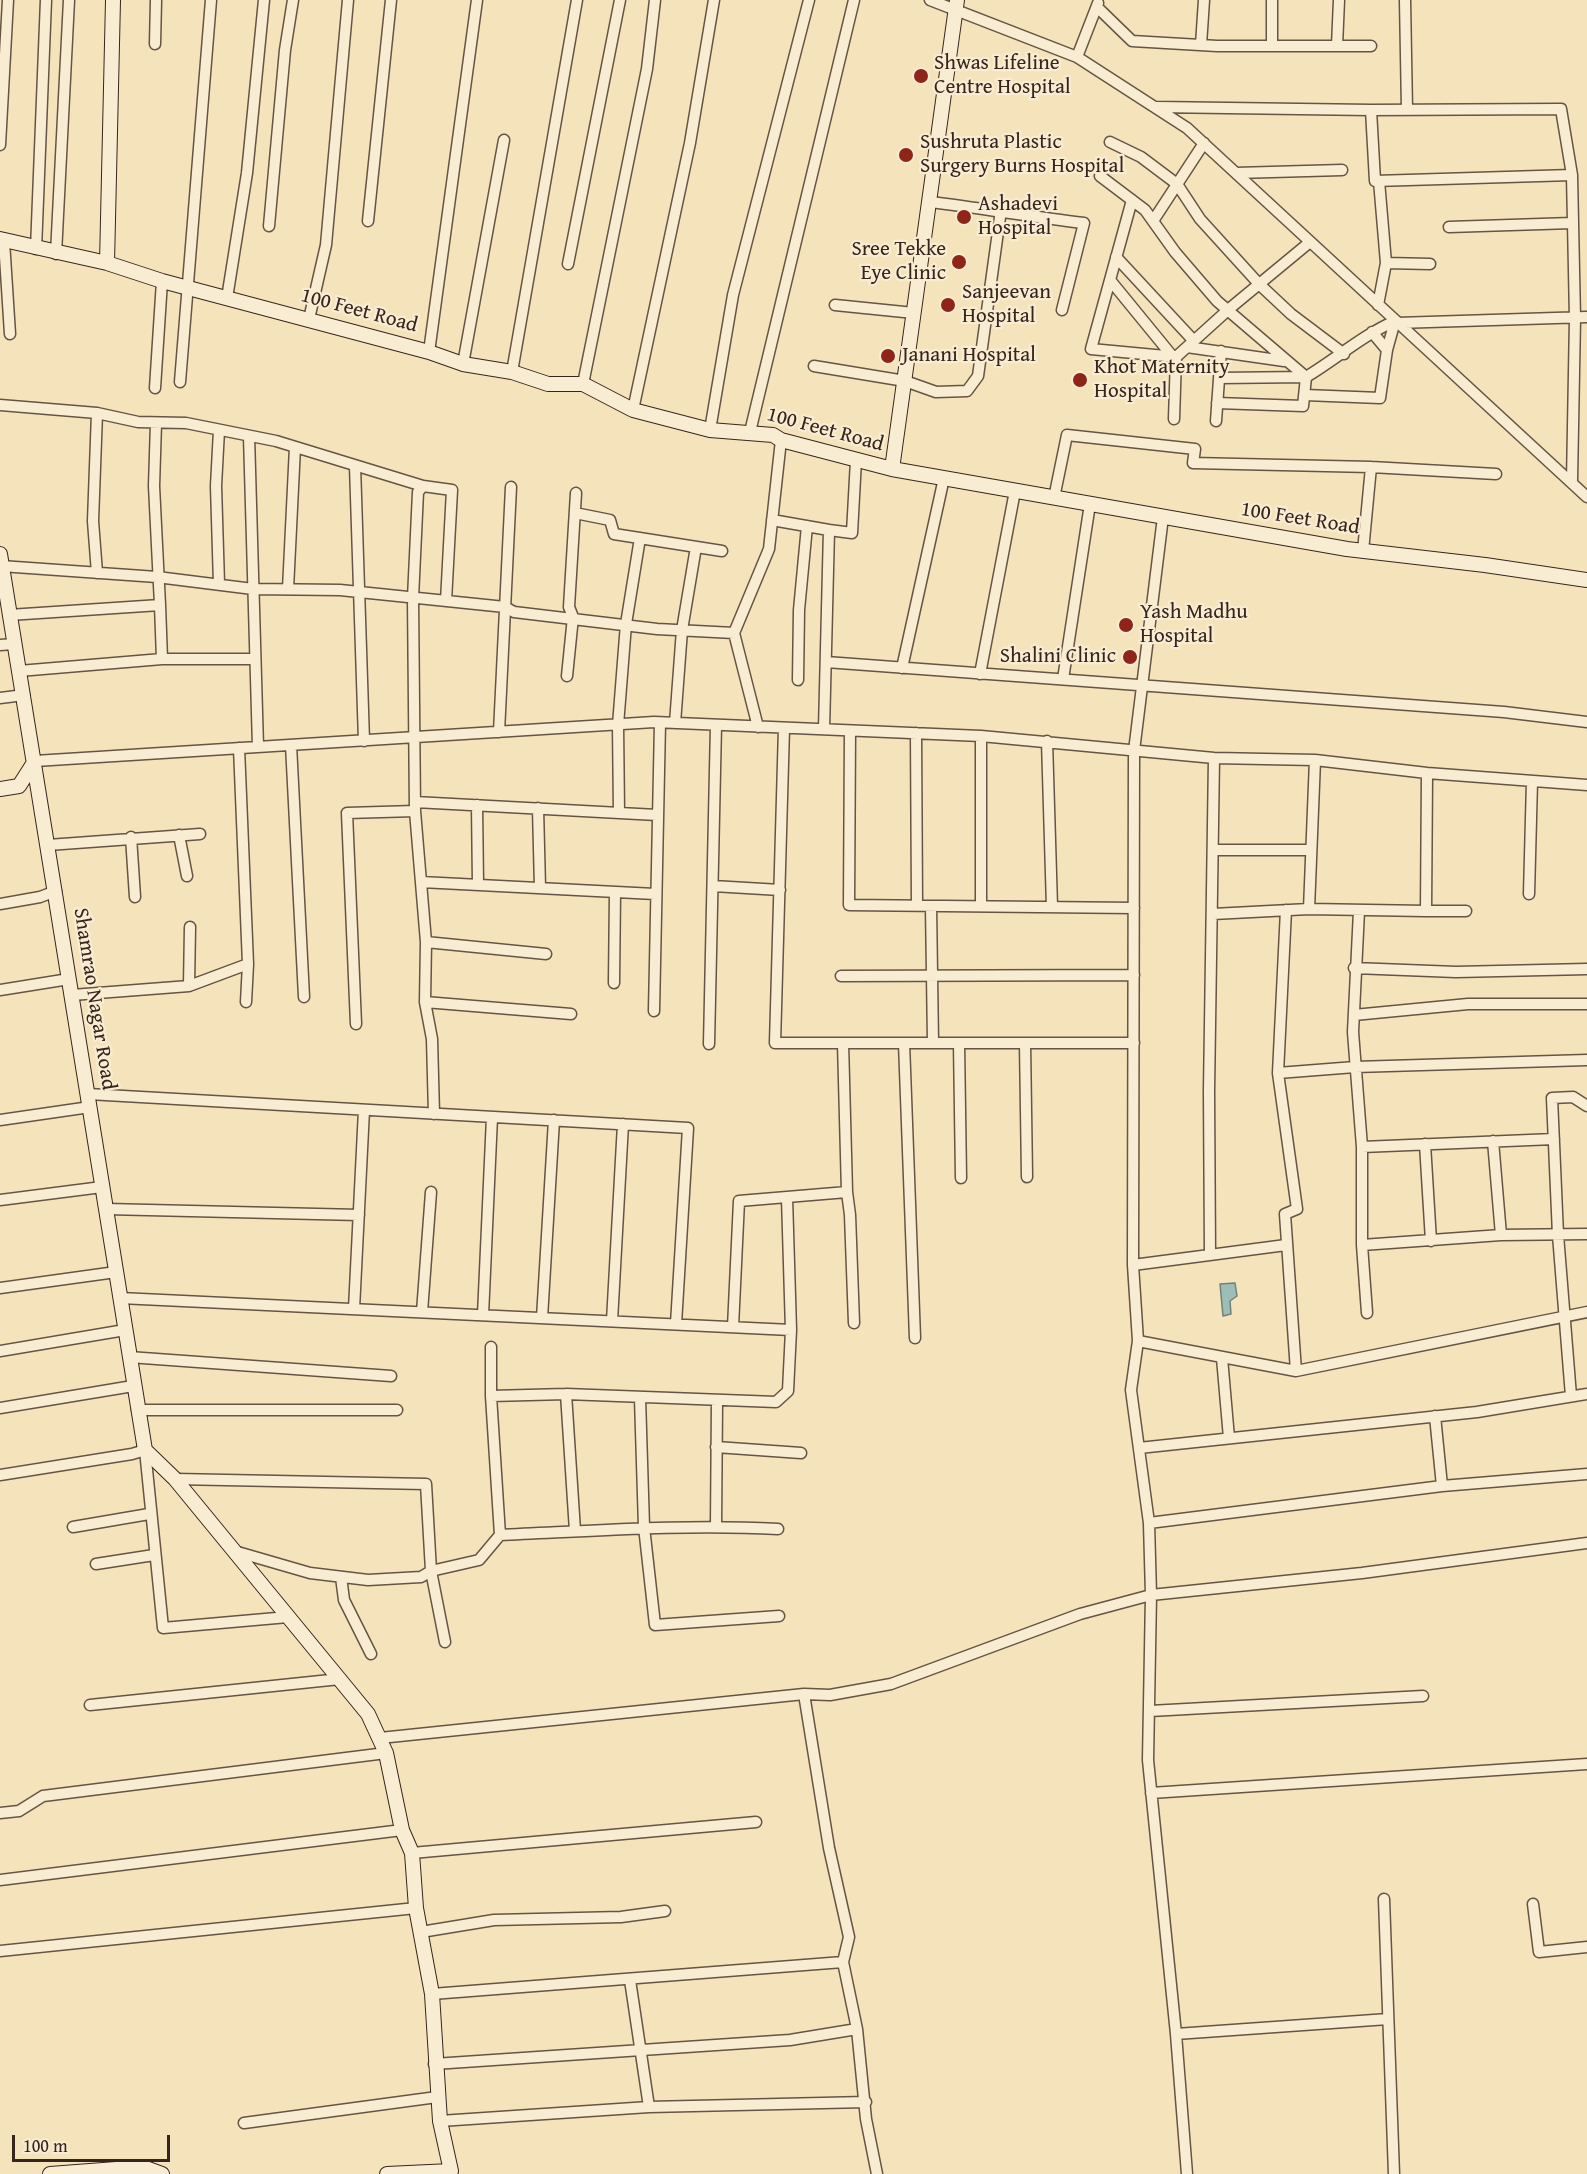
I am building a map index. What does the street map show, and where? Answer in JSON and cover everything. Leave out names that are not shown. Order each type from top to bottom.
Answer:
[{"type":"main road","points":[[107,264],[113,0]]},
{"type":"main road","points":[[892,469],[957,6]]},
{"type":"main road","name":"100 Feet Road","points":[[2,240],[107,264],[187,288],[429,352],[463,364],[512,372],[548,384],[583,384],[633,410],[710,430],[773,435],[781,440],[892,469],[1163,517],[1363,551],[1485,564],[1587,580]]},
{"type":"main road","name":"Shamrao Nagar Road","points":[[0,554],[1,573],[35,761],[145,1450]]},
{"type":"main road","points":[[0,789],[19,786],[35,761]]},
{"type":"main road","points":[[145,1450],[175,1479],[368,1714],[386,1753],[402,1830],[412,1853],[416,1908],[432,1994],[437,2097],[451,2173],[387,2174]]},
{"type":"main road","points":[[50,2174],[143,2167],[162,2174]]},
{"type":"street","points":[[0,145],[8,0]]},
{"type":"street","points":[[36,249],[46,0]]},
{"type":"street","points":[[56,254],[69,0]]},
{"type":"street","points":[[155,44],[156,0]]},
{"type":"street","points":[[180,382],[211,0]]},
{"type":"street","points":[[227,298],[247,173],[264,0]]},
{"type":"street","points":[[269,226],[285,50],[293,0]]},
{"type":"street","points":[[309,319],[326,245],[348,0]]},
{"type":"street","points":[[368,221],[391,0]]},
{"type":"street","points":[[429,352],[477,0]]},
{"type":"street","points":[[512,372],[577,0]]},
{"type":"street","points":[[568,264],[620,0]]},
{"type":"street","points":[[583,384],[646,69],[655,0]]},
{"type":"street","points":[[633,410],[690,143],[714,0]]},
{"type":"street","points":[[710,430],[733,295],[809,0]]},
{"type":"street","points":[[750,432],[854,0]]},
{"type":"street","points":[[930,0],[957,6],[1077,57],[1188,128],[1396,322],[1572,481],[1581,494],[1587,497]]},
{"type":"street","points":[[1201,45],[1204,0]]},
{"type":"street","points":[[1272,0],[1272,46]]},
{"type":"street","points":[[1337,46],[1339,0]]},
{"type":"street","points":[[1405,0],[1407,110]]},
{"type":"street","points":[[1077,57],[1098,3],[1132,41],[1201,45],[1371,46]]},
{"type":"street","points":[[1155,107],[1371,110],[1561,109],[1572,175],[1572,223],[1581,317],[1572,481]]},
{"type":"street","points":[[1371,110],[1375,181],[1378,181],[1386,263],[1377,304]]},
{"type":"street","points":[[463,364],[504,140]]},
{"type":"street","points":[[1110,142],[1141,157],[1177,184],[1200,219],[1259,284],[1291,314],[1344,354]]},
{"type":"street","points":[[1153,221],[1204,143]]},
{"type":"street","points":[[1236,173],[1342,170]]},
{"type":"street","points":[[1378,181],[1572,175]]},
{"type":"street","points":[[1100,176],[1145,210],[1217,301],[1284,361],[1306,377]]},
{"type":"street","points":[[1131,200],[1091,350],[1175,357],[1228,309],[1311,242]]},
{"type":"street","points":[[930,202],[1001,210],[1027,217],[1084,224],[1062,310]]},
{"type":"street","points":[[814,366],[905,381],[936,392],[967,391],[978,376],[1001,210]]},
{"type":"street","points":[[1449,227],[1572,223]]},
{"type":"street","points":[[2,240],[10,334]]},
{"type":"street","points":[[1116,257],[1190,344],[1284,361]]},
{"type":"street","points":[[1386,263],[1430,264]]},
{"type":"street","points":[[1110,280],[1175,357],[1174,419]]},
{"type":"street","points":[[155,388],[162,281]]},
{"type":"street","points":[[835,304],[914,313]]},
{"type":"street","points":[[1219,378],[1306,377],[1344,354],[1372,332],[1396,322],[1581,317]]},
{"type":"street","points":[[1305,395],[1380,398],[1387,350],[1396,322]]},
{"type":"street","points":[[1372,332],[1387,350]]},
{"type":"street","points":[[1216,422],[1221,351]]},
{"type":"street","points":[[1217,402],[1304,406],[1306,377]]},
{"type":"street","points":[[0,405],[97,413],[138,422],[186,423],[295,447],[423,486],[452,490],[447,601]]},
{"type":"street","points":[[97,413],[93,521],[97,573]]},
{"type":"street","points":[[156,423],[154,486],[162,659]]},
{"type":"street","points":[[219,430],[216,486],[219,584]]},
{"type":"street","points":[[1054,498],[1067,435],[1195,449],[1192,463],[1371,467],[1496,474]]},
{"type":"street","points":[[249,436],[258,747]]},
{"type":"street","points":[[758,727],[734,633],[769,549],[781,440]]},
{"type":"street","points":[[288,589],[295,447]]},
{"type":"street","points":[[772,520],[852,533],[856,460]]},
{"type":"street","points":[[355,466],[364,741]]},
{"type":"street","points":[[1363,551],[1371,467]]},
{"type":"street","points":[[902,668],[944,478]]},
{"type":"street","points":[[423,486],[418,492],[413,598],[415,806],[426,942],[425,1002],[432,1039],[434,1114]]},
{"type":"street","points":[[499,732],[511,487]]},
{"type":"street","points":[[980,674],[1015,491]]},
{"type":"street","points":[[567,676],[573,617],[569,608],[576,493]]},
{"type":"street","points":[[1063,679],[1090,504]]},
{"type":"street","points":[[575,513],[610,520],[614,534],[722,551]]},
{"type":"street","points":[[1163,517],[1134,751],[1133,1265],[1138,1341],[1131,1390],[1149,1523],[1151,1595],[1148,1760],[1176,2034],[1187,2174]]},
{"type":"street","points":[[798,680],[799,610],[807,526]]},
{"type":"street","points":[[824,729],[829,530]]},
{"type":"street","points":[[619,813],[618,725],[626,624],[640,538]]},
{"type":"street","points":[[675,723],[682,630],[696,547]]},
{"type":"street","points":[[1,573],[97,573],[157,577],[253,589],[359,592],[505,607],[514,612],[682,630],[734,633]]},
{"type":"street","points":[[9,615],[160,605]]},
{"type":"street","points":[[0,645],[14,644]]},
{"type":"street","points":[[19,671],[162,659],[254,659]]},
{"type":"street","points":[[826,662],[1141,683],[1504,712],[1587,722]]},
{"type":"street","points":[[0,698],[24,695]]},
{"type":"street","points":[[654,1011],[660,723]]},
{"type":"street","points":[[35,761],[675,723],[981,736],[1214,758],[1314,760],[1427,773],[1587,785]]},
{"type":"street","points":[[709,1044],[716,725]]},
{"type":"street","points":[[784,728],[775,1043],[1134,1043]]},
{"type":"street","points":[[850,730],[849,905],[1134,908]]},
{"type":"street","points":[[916,733],[917,905]]},
{"type":"street","points":[[981,736],[981,906]]},
{"type":"street","points":[[1047,741],[1052,907]]},
{"type":"street","points":[[291,745],[304,997]]},
{"type":"street","points":[[239,748],[248,964],[246,1002]]},
{"type":"street","points":[[1210,1255],[1209,1091],[1214,758]]},
{"type":"street","points":[[1309,909],[1314,760]]},
{"type":"street","points":[[1426,911],[1427,773]]},
{"type":"street","points":[[1529,894],[1532,781]]},
{"type":"street","points":[[357,1024],[347,813],[415,806],[477,805],[657,815]]},
{"type":"street","points":[[477,805],[478,885]]},
{"type":"street","points":[[538,808],[540,888]]},
{"type":"street","points":[[48,845],[131,837],[200,834]]},
{"type":"street","points":[[179,835],[187,876]]},
{"type":"street","points":[[131,837],[135,897]]},
{"type":"street","points":[[1214,850],[1311,850]]},
{"type":"street","points":[[421,882],[655,894]]},
{"type":"street","points":[[713,886],[780,890]]},
{"type":"street","points":[[0,904],[40,897],[56,891]]},
{"type":"street","points":[[614,983],[615,892]]},
{"type":"street","points":[[931,906],[933,1043]]},
{"type":"street","points":[[1213,914],[1309,909],[1466,912]]},
{"type":"street","points":[[1286,910],[1278,1073],[1297,1209],[1285,1214],[1296,1371]]},
{"type":"street","points":[[1359,911],[1354,968],[1354,1067],[1362,1147],[1362,1245],[1367,1313]]},
{"type":"street","points":[[189,987],[190,927]]},
{"type":"street","points":[[426,942],[546,954]]},
{"type":"street","points":[[72,995],[189,987],[248,964]]},
{"type":"street","points":[[1354,968],[1456,972],[1587,969]]},
{"type":"street","points":[[841,976],[1134,975]]},
{"type":"street","points":[[0,990],[69,979]]},
{"type":"street","points":[[425,1002],[571,1014]]},
{"type":"street","points":[[1354,1015],[1468,1004],[1587,1004]]},
{"type":"street","points":[[843,1043],[847,1192],[854,1323]]},
{"type":"street","points":[[904,1043],[915,1338]]},
{"type":"street","points":[[959,1043],[961,1178]]},
{"type":"street","points":[[1025,1043],[1027,1177]]},
{"type":"street","points":[[1278,1073],[1354,1067],[1587,1060]]},
{"type":"street","points":[[1571,1396],[1558,1235],[1552,1098],[1573,1097],[1587,1106]]},
{"type":"street","points":[[0,1120],[89,1100],[364,1110],[688,1128],[676,1324]]},
{"type":"street","points":[[354,1309],[364,1110]]},
{"type":"street","points":[[483,1315],[492,1117]]},
{"type":"street","points":[[542,1318],[554,1120]]},
{"type":"street","points":[[612,1321],[623,1125]]},
{"type":"street","points":[[1362,1147],[1554,1139]]},
{"type":"street","points":[[1493,1141],[1501,1235]]},
{"type":"street","points":[[1425,1144],[1431,1241]]},
{"type":"street","points":[[0,1200],[102,1187]]},
{"type":"street","points":[[422,1312],[430,1192]]},
{"type":"street","points":[[733,1327],[739,1201],[847,1192]]},
{"type":"street","points":[[491,1396],[566,1394],[776,1402],[788,1391],[791,1330],[787,1198]]},
{"type":"street","points":[[106,1209],[359,1215]]},
{"type":"street","points":[[1362,1245],[1501,1235],[1587,1234]]},
{"type":"street","points":[[1133,1265],[1286,1245]]},
{"type":"street","points":[[0,1288],[116,1272]]},
{"type":"street","points":[[120,1298],[791,1330]]},
{"type":"street","points":[[1138,1341],[1296,1371],[1587,1312]]},
{"type":"street","points":[[0,1351],[125,1330]]},
{"type":"street","points":[[234,1551],[310,1573],[368,1580],[421,1577],[431,1571],[479,1560],[500,1535],[491,1396],[491,1347]]},
{"type":"street","points":[[129,1357],[390,1376]]},
{"type":"street","points":[[1222,1358],[1229,1438]]},
{"type":"street","points":[[0,1408],[134,1386]]},
{"type":"street","points":[[566,1394],[574,1531]]},
{"type":"street","points":[[1139,1448],[1435,1416],[1587,1394]]},
{"type":"street","points":[[640,1398],[644,1527],[655,1625],[779,1616]]},
{"type":"street","points":[[716,1526],[717,1401]]},
{"type":"street","points":[[137,1410],[397,1410]]},
{"type":"street","points":[[1435,1416],[1442,1486]]},
{"type":"street","points":[[716,1448],[801,1453]]},
{"type":"street","points":[[0,1475],[145,1450],[149,1514],[163,1628],[288,1617]]},
{"type":"street","points":[[1149,1523],[1442,1486],[1587,1474]]},
{"type":"street","points":[[175,1479],[426,1484],[431,1571],[446,1642]]},
{"type":"street","points":[[74,1527],[149,1514]]},
{"type":"street","points":[[500,1535],[644,1527],[716,1526],[778,1529]]},
{"type":"street","points":[[380,1738],[804,1694],[830,1695],[891,1684],[1080,1614],[1151,1595],[1362,1574],[1587,1543]]},
{"type":"street","points":[[96,1564],[154,1555]]},
{"type":"street","points":[[340,1576],[344,1600],[371,1654]]},
{"type":"street","points":[[90,1705],[340,1679]]},
{"type":"street","points":[[804,1694],[829,1848],[849,1937],[843,1962],[857,2029],[866,2119],[877,2174]]},
{"type":"street","points":[[1150,1711],[1423,1696]]},
{"type":"street","points":[[0,1813],[19,1811],[43,1796],[386,1753]]},
{"type":"street","points":[[1151,1793],[1587,1764]]},
{"type":"street","points":[[412,1853],[756,1822]]},
{"type":"street","points":[[0,1880],[402,1830]]},
{"type":"street","points":[[1384,1899],[1394,2174]]},
{"type":"street","points":[[1533,1904],[1539,1952],[1587,1947]]},
{"type":"street","points":[[0,1951],[416,1908]]},
{"type":"street","points":[[421,1932],[494,1920],[621,1917],[665,1911]]},
{"type":"street","points":[[432,1994],[843,1962]]},
{"type":"street","points":[[630,1980],[649,2107]]},
{"type":"street","points":[[1176,2034],[1388,2019]]},
{"type":"street","points":[[434,2064],[790,2040],[857,2029]]},
{"type":"street","points":[[244,2123],[437,2097]]},
{"type":"street","points":[[440,2121],[649,2107],[866,2102]]},
{"type":"water","points":[[1235,1283],[1237,1296],[1230,1301],[1231,1314],[1223,1316],[1220,1284]]},
{"type":"place","name":"Shwas Lifeline Centre Hospital","points":[[921,76]]},
{"type":"place","name":"Sushruta Plastic Surgery Burns Hospital","points":[[906,155]]},
{"type":"place","name":"Ashadevi Hospital","points":[[964,217]]},
{"type":"place","name":"Sree Tekke Eye Clinic","points":[[959,262]]},
{"type":"place","name":"Sanjeevan Hospital","points":[[948,305]]},
{"type":"place","name":"Janani Hospital","points":[[888,356]]},
{"type":"place","name":"Khot Maternity Hospital","points":[[1080,380]]},
{"type":"place","name":"Yash Madhu Hospital","points":[[1126,625]]},
{"type":"place","name":"Shalini Clinic","points":[[1130,657]]}]
